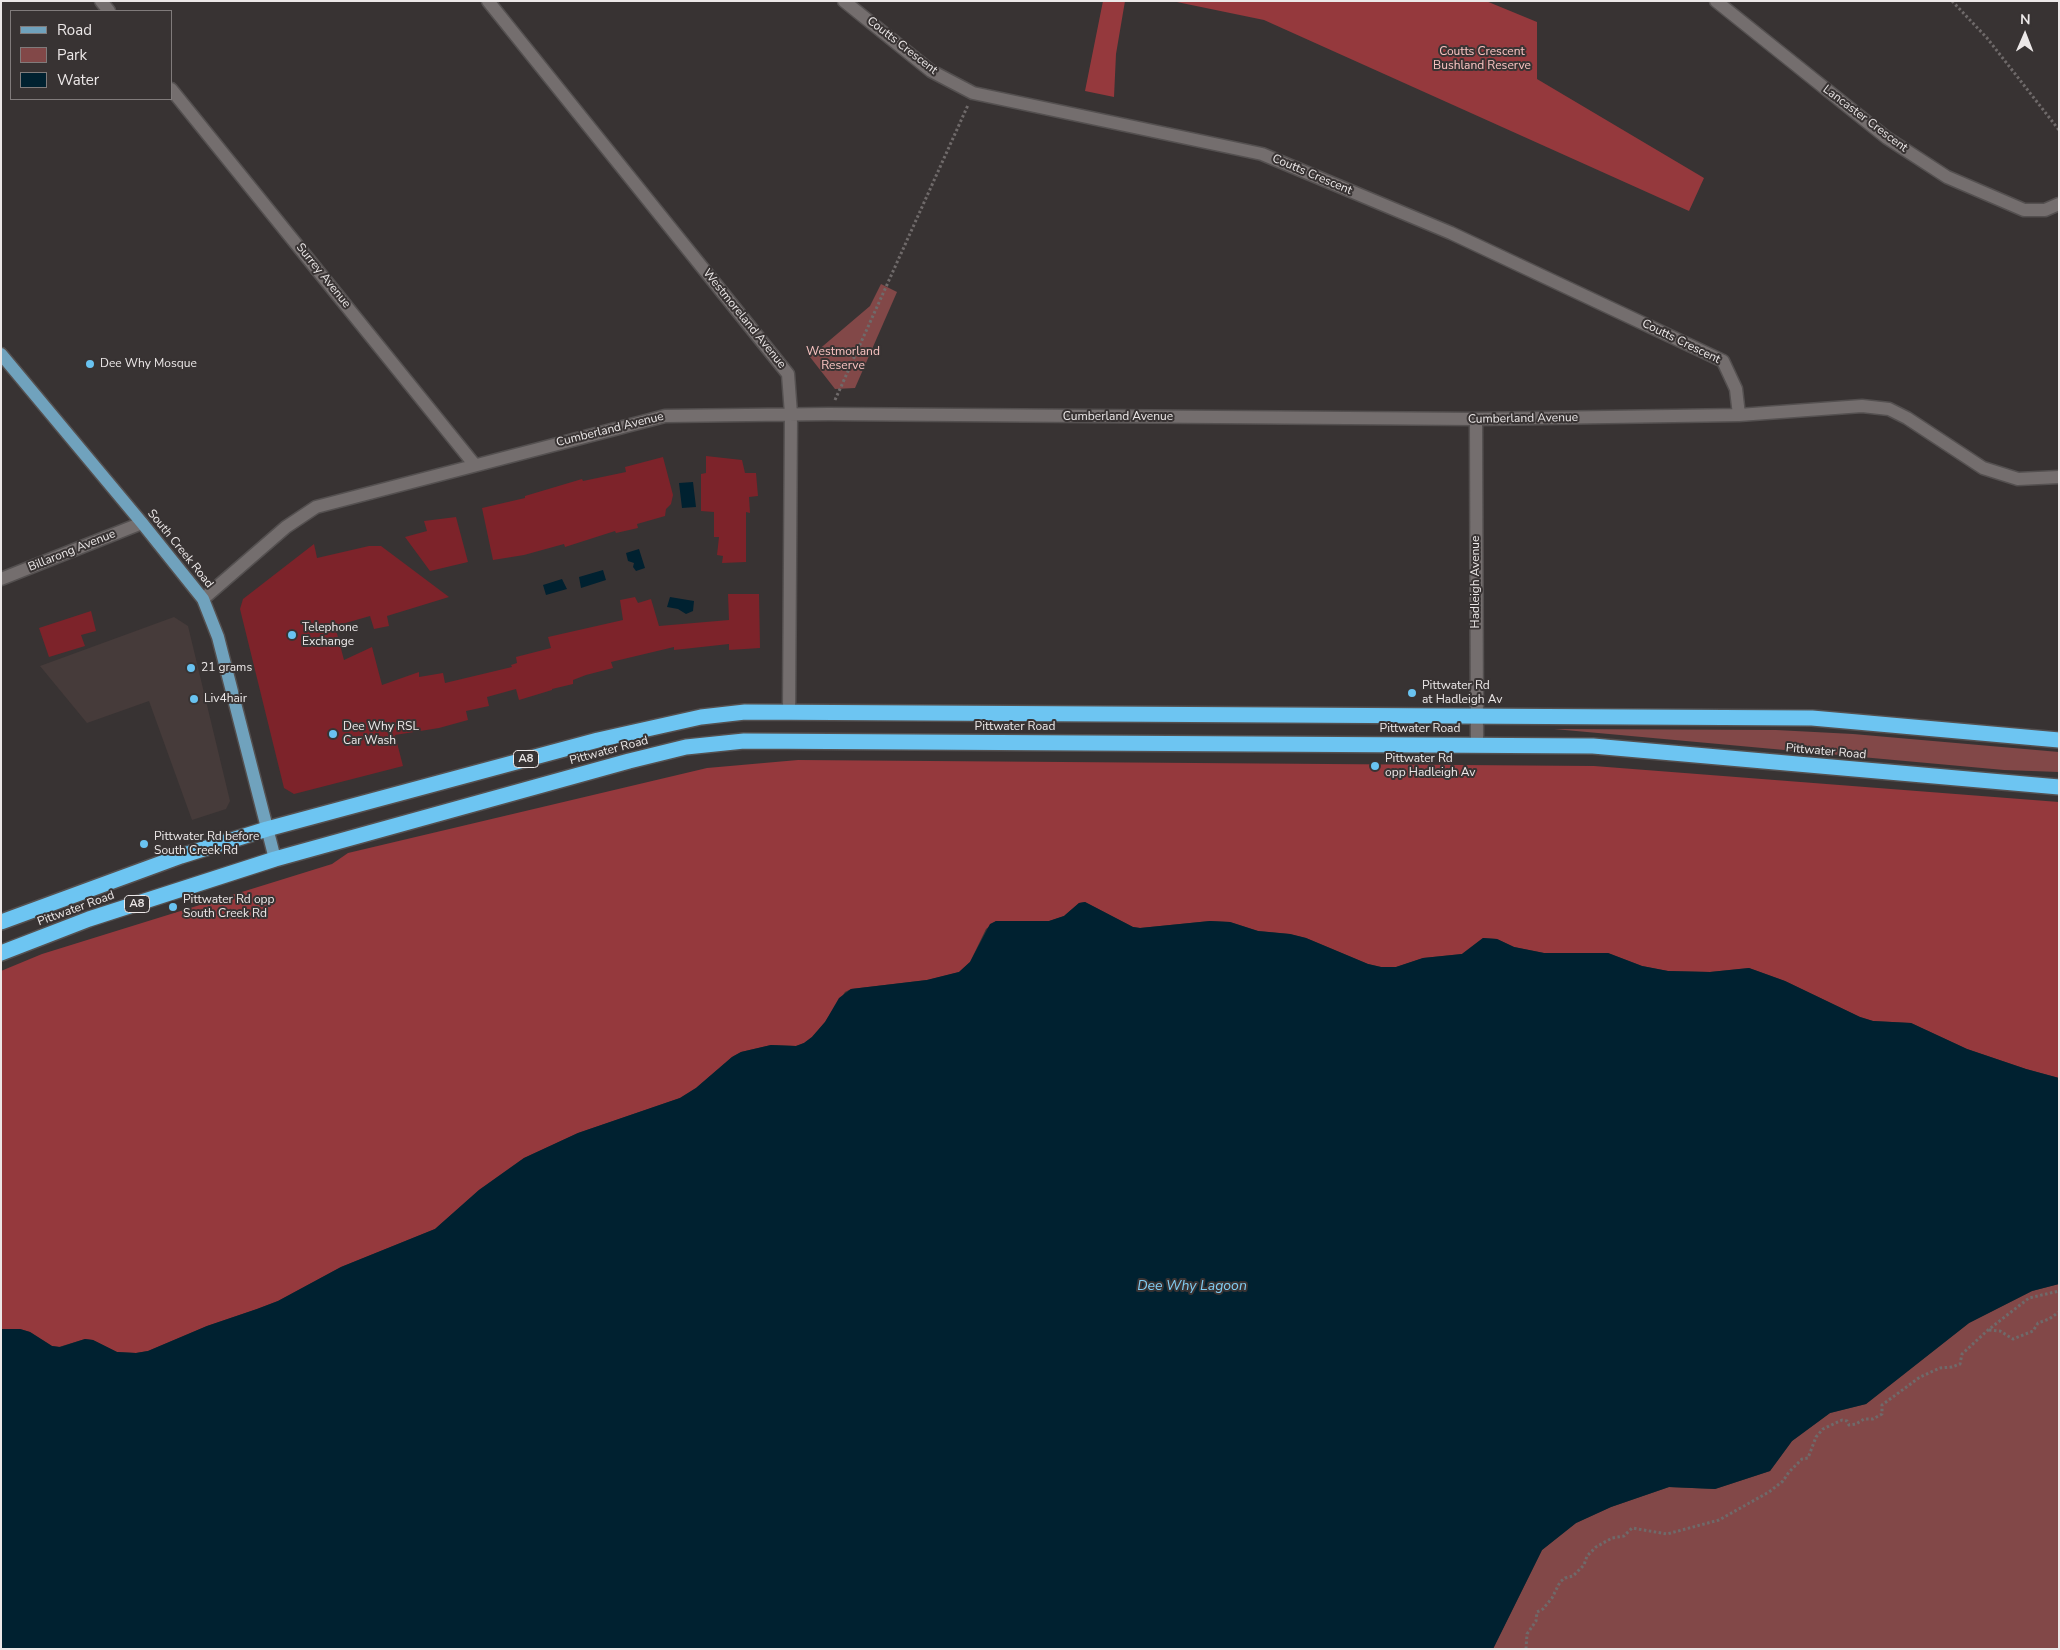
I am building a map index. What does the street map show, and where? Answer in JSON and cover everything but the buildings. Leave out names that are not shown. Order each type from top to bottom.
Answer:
[{"type":"highway","name":"Pittwater Road","points":[[1,922],[181,856],[267,829],[598,740],[664,724],[746,712],[1812,718],[2059,740]]},
{"type":"highway","name":"Pittwater Road","points":[[1,953],[89,919],[275,859],[629,761],[686,748],[744,741],[1594,746],[2059,787]]},
{"type":"main road","name":"South Creek Road","points":[[1,354],[203,599],[218,637],[275,859]]},
{"type":"street","name":"Westmoreland Avenue","points":[[488,1],[788,374],[791,414],[789,711]]},
{"type":"street","name":"Coutts Crescent","points":[[844,1],[931,71],[973,93],[1262,154],[1442,229],[1723,361],[1736,389],[1738,415]]},
{"type":"street","name":"Lancaster Crescent","points":[[1716,1],[1887,138],[1947,177],[2024,210],[2045,210],[2059,204]]},
{"type":"street","name":"Surrey Avenue","points":[[172,90],[474,464]]},
{"type":"street","name":"Cumberland Avenue","points":[[203,599],[286,527],[316,507],[474,464],[665,416],[829,414],[1476,420],[1738,415],[1862,406],[1889,409],[1907,418],[1983,468],[2018,479],[2059,477]]},
{"type":"street","name":"Hadleigh Avenue","points":[[1476,420],[1477,744]]},
{"type":"street","name":"Billarong Avenue","points":[[1,579],[142,524]]},
{"type":"path","points":[[1952,1],[1987,38],[2059,130]]},
{"type":"path","points":[[829,414],[973,93]]},
{"type":"path","points":[[1526,1649],[1526,1634],[1536,1621],[1537,1612],[1544,1609],[1560,1582],[1565,1578],[1573,1576],[1584,1565],[1587,1556],[1596,1547],[1612,1538],[1624,1536],[1632,1528],[1667,1534],[1719,1520],[1769,1492],[1783,1481],[1802,1459],[1808,1458],[1816,1437],[1823,1429],[1842,1420],[1847,1421],[1849,1425],[1856,1424],[1864,1419],[1874,1419],[1882,1414],[1882,1405],[1920,1377],[1940,1368],[1960,1364],[1962,1354],[1988,1330],[2029,1298],[2059,1291]]},
{"type":"path","points":[[1988,1330],[2000,1331],[2013,1339],[2032,1331],[2038,1323],[2050,1319],[2059,1312]]},
{"type":"shaded area","points":[[174,617],[188,626],[230,801],[226,809],[192,820],[149,701],[87,723],[40,666]]},
{"type":"green space","points":[[1103,1],[1125,1],[1116,54],[1114,97],[1085,91]]},
{"type":"green space","name":"Coutts Crescent Bushland Reserve","points":[[1172,1],[1486,1],[1537,22],[1537,79],[1704,178],[1689,211],[1264,20]]},
{"type":"green space","name":"Westmorland Reserve","points":[[881,284],[897,292],[855,388],[835,389],[810,357],[870,306]]},
{"type":"green space","points":[[1554,729],[1776,730],[1853,734],[2059,752],[2059,772],[2004,770]]},
{"type":"green space","points":[[798,760],[1594,766],[2059,802],[2059,1078],[1967,1049],[1911,1023],[1873,1021],[1860,1017],[1785,981],[1749,968],[1710,972],[1668,971],[1642,966],[1608,953],[1544,953],[1514,947],[1497,939],[1483,938],[1462,954],[1423,958],[1396,967],[1381,967],[1368,964],[1306,938],[1290,934],[1258,931],[1230,922],[1210,921],[1140,928],[1133,927],[1085,902],[1079,903],[1064,916],[1049,921],[996,921],[986,929],[970,962],[959,972],[927,980],[851,989],[845,992],[825,1022],[804,1043],[796,1046],[771,1045],[741,1052],[732,1057],[696,1088],[680,1098],[578,1133],[524,1158],[479,1190],[435,1229],[341,1267],[278,1301],[207,1326],[148,1351],[136,1353],[117,1352],[93,1340],[85,1339],[59,1347],[52,1346],[30,1332],[20,1329],[1,1329],[1,971],[42,954],[332,864],[348,853],[707,768]]},
{"type":"green space","points":[[2059,1284],[2059,1649],[1493,1649],[1542,1550],[1576,1523],[1611,1507],[1669,1487],[1715,1489],[1770,1471],[1792,1441],[1830,1413],[1866,1404],[1969,1323],[2032,1291]]},
{"type":"water","points":[[693,482],[696,507],[682,508],[679,483]]},
{"type":"water","points":[[639,549],[645,568],[636,571],[633,567],[634,563],[628,561],[626,553]]},
{"type":"water","points":[[603,570],[606,580],[581,588],[579,577]]},
{"type":"water","points":[[562,579],[567,589],[546,595],[543,585]]},
{"type":"water","points":[[670,597],[694,601],[693,611],[686,614],[678,609],[667,607]]},
{"type":"water","name":"Dee Why Lagoon","points":[[1085,902],[1133,927],[1140,928],[1210,921],[1230,922],[1258,931],[1290,934],[1306,938],[1368,964],[1381,967],[1396,967],[1423,958],[1462,954],[1483,938],[1497,939],[1514,947],[1544,953],[1608,953],[1642,966],[1668,971],[1710,972],[1749,968],[1785,981],[1860,1017],[1873,1021],[1911,1023],[1967,1049],[2059,1078],[2059,1284],[2032,1291],[1969,1323],[1866,1404],[1830,1413],[1792,1441],[1770,1471],[1715,1489],[1669,1487],[1611,1507],[1576,1523],[1542,1550],[1493,1649],[1,1649],[1,1329],[20,1329],[30,1332],[52,1346],[60,1347],[85,1339],[93,1340],[117,1352],[136,1353],[148,1351],[207,1326],[278,1301],[341,1267],[435,1229],[479,1190],[524,1158],[578,1133],[680,1098],[696,1088],[732,1057],[741,1052],[771,1045],[796,1046],[804,1043],[825,1022],[839,998],[851,989],[927,980],[959,972],[970,962],[990,924],[996,921],[1049,921],[1064,916],[1079,903]]},
{"type":"place","name":"Dee Why Mosque","points":[[90,364]]},
{"type":"place","name":"Telephone Exchange","points":[[292,635]]},
{"type":"place","name":"21 grams","points":[[191,668]]},
{"type":"place","name":"Pittwater Rd at Hadleigh Av","points":[[1412,693]]},
{"type":"place","name":"Liv4hair","points":[[194,699]]},
{"type":"place","name":"Dee Why RSL Car Wash","points":[[333,734]]},
{"type":"place","name":"Pittwater Rd opp Hadleigh Av","points":[[1375,766]]},
{"type":"place","name":"Pittwater Rd before South Creek Rd","points":[[144,844]]},
{"type":"place","name":"Pittwater Rd opp South Creek Rd","points":[[173,907]]}]
